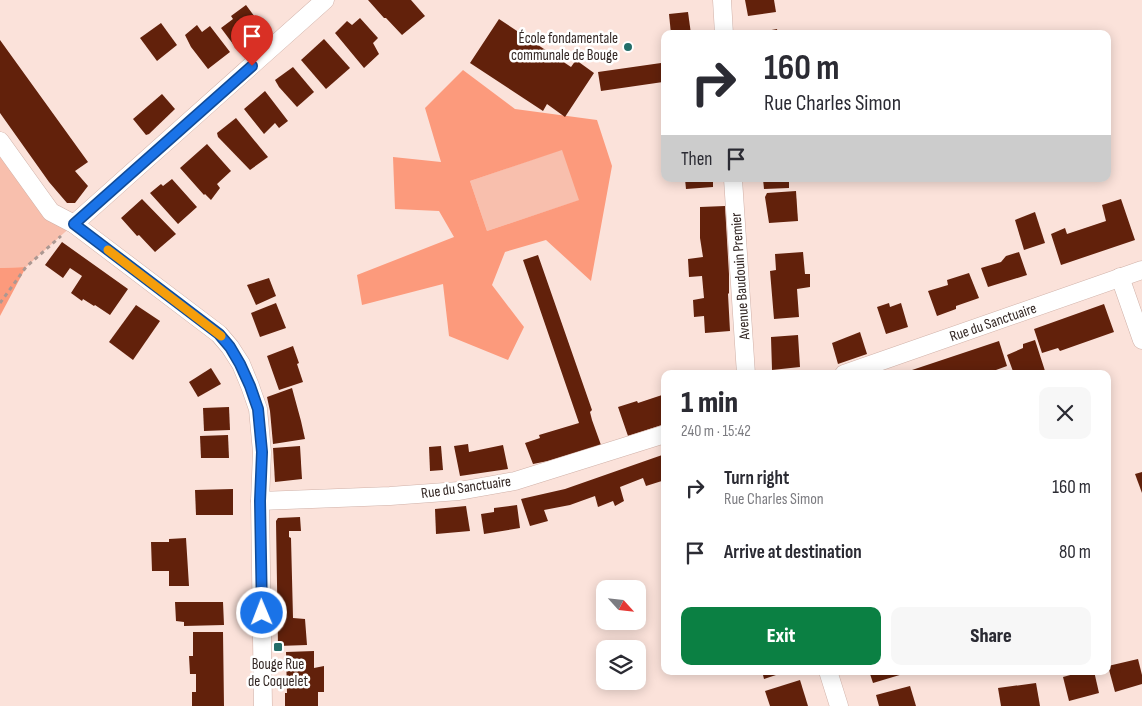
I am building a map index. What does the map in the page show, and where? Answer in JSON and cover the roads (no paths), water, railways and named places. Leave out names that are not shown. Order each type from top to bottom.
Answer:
[{"type":"street","points":[[74,224],[326,0]]},
{"type":"street","points":[[722,0],[724,30]]},
{"type":"street","points":[[0,141],[51,212],[74,224],[219,334],[230,347],[244,371],[258,409],[262,452],[260,501],[263,706]]},
{"type":"street","name":"Avenue Baudouin Premier","points":[[733,182],[746,370]]},
{"type":"street","name":"Rue du Sanctuaire","points":[[855,370],[1142,270]]},
{"type":"street","points":[[1120,277],[1142,340]]},
{"type":"street","name":"Rue du Sanctuaire","points":[[260,501],[390,496],[459,491],[515,481],[661,435]]},
{"type":"street","points":[[829,675],[839,706]]},
{"type":"place","name":"École fondamentale communale de Bouge","points":[[628,47]]},
{"type":"place","name":"Bouge Rue de Coquelet","points":[[278,647]]}]
